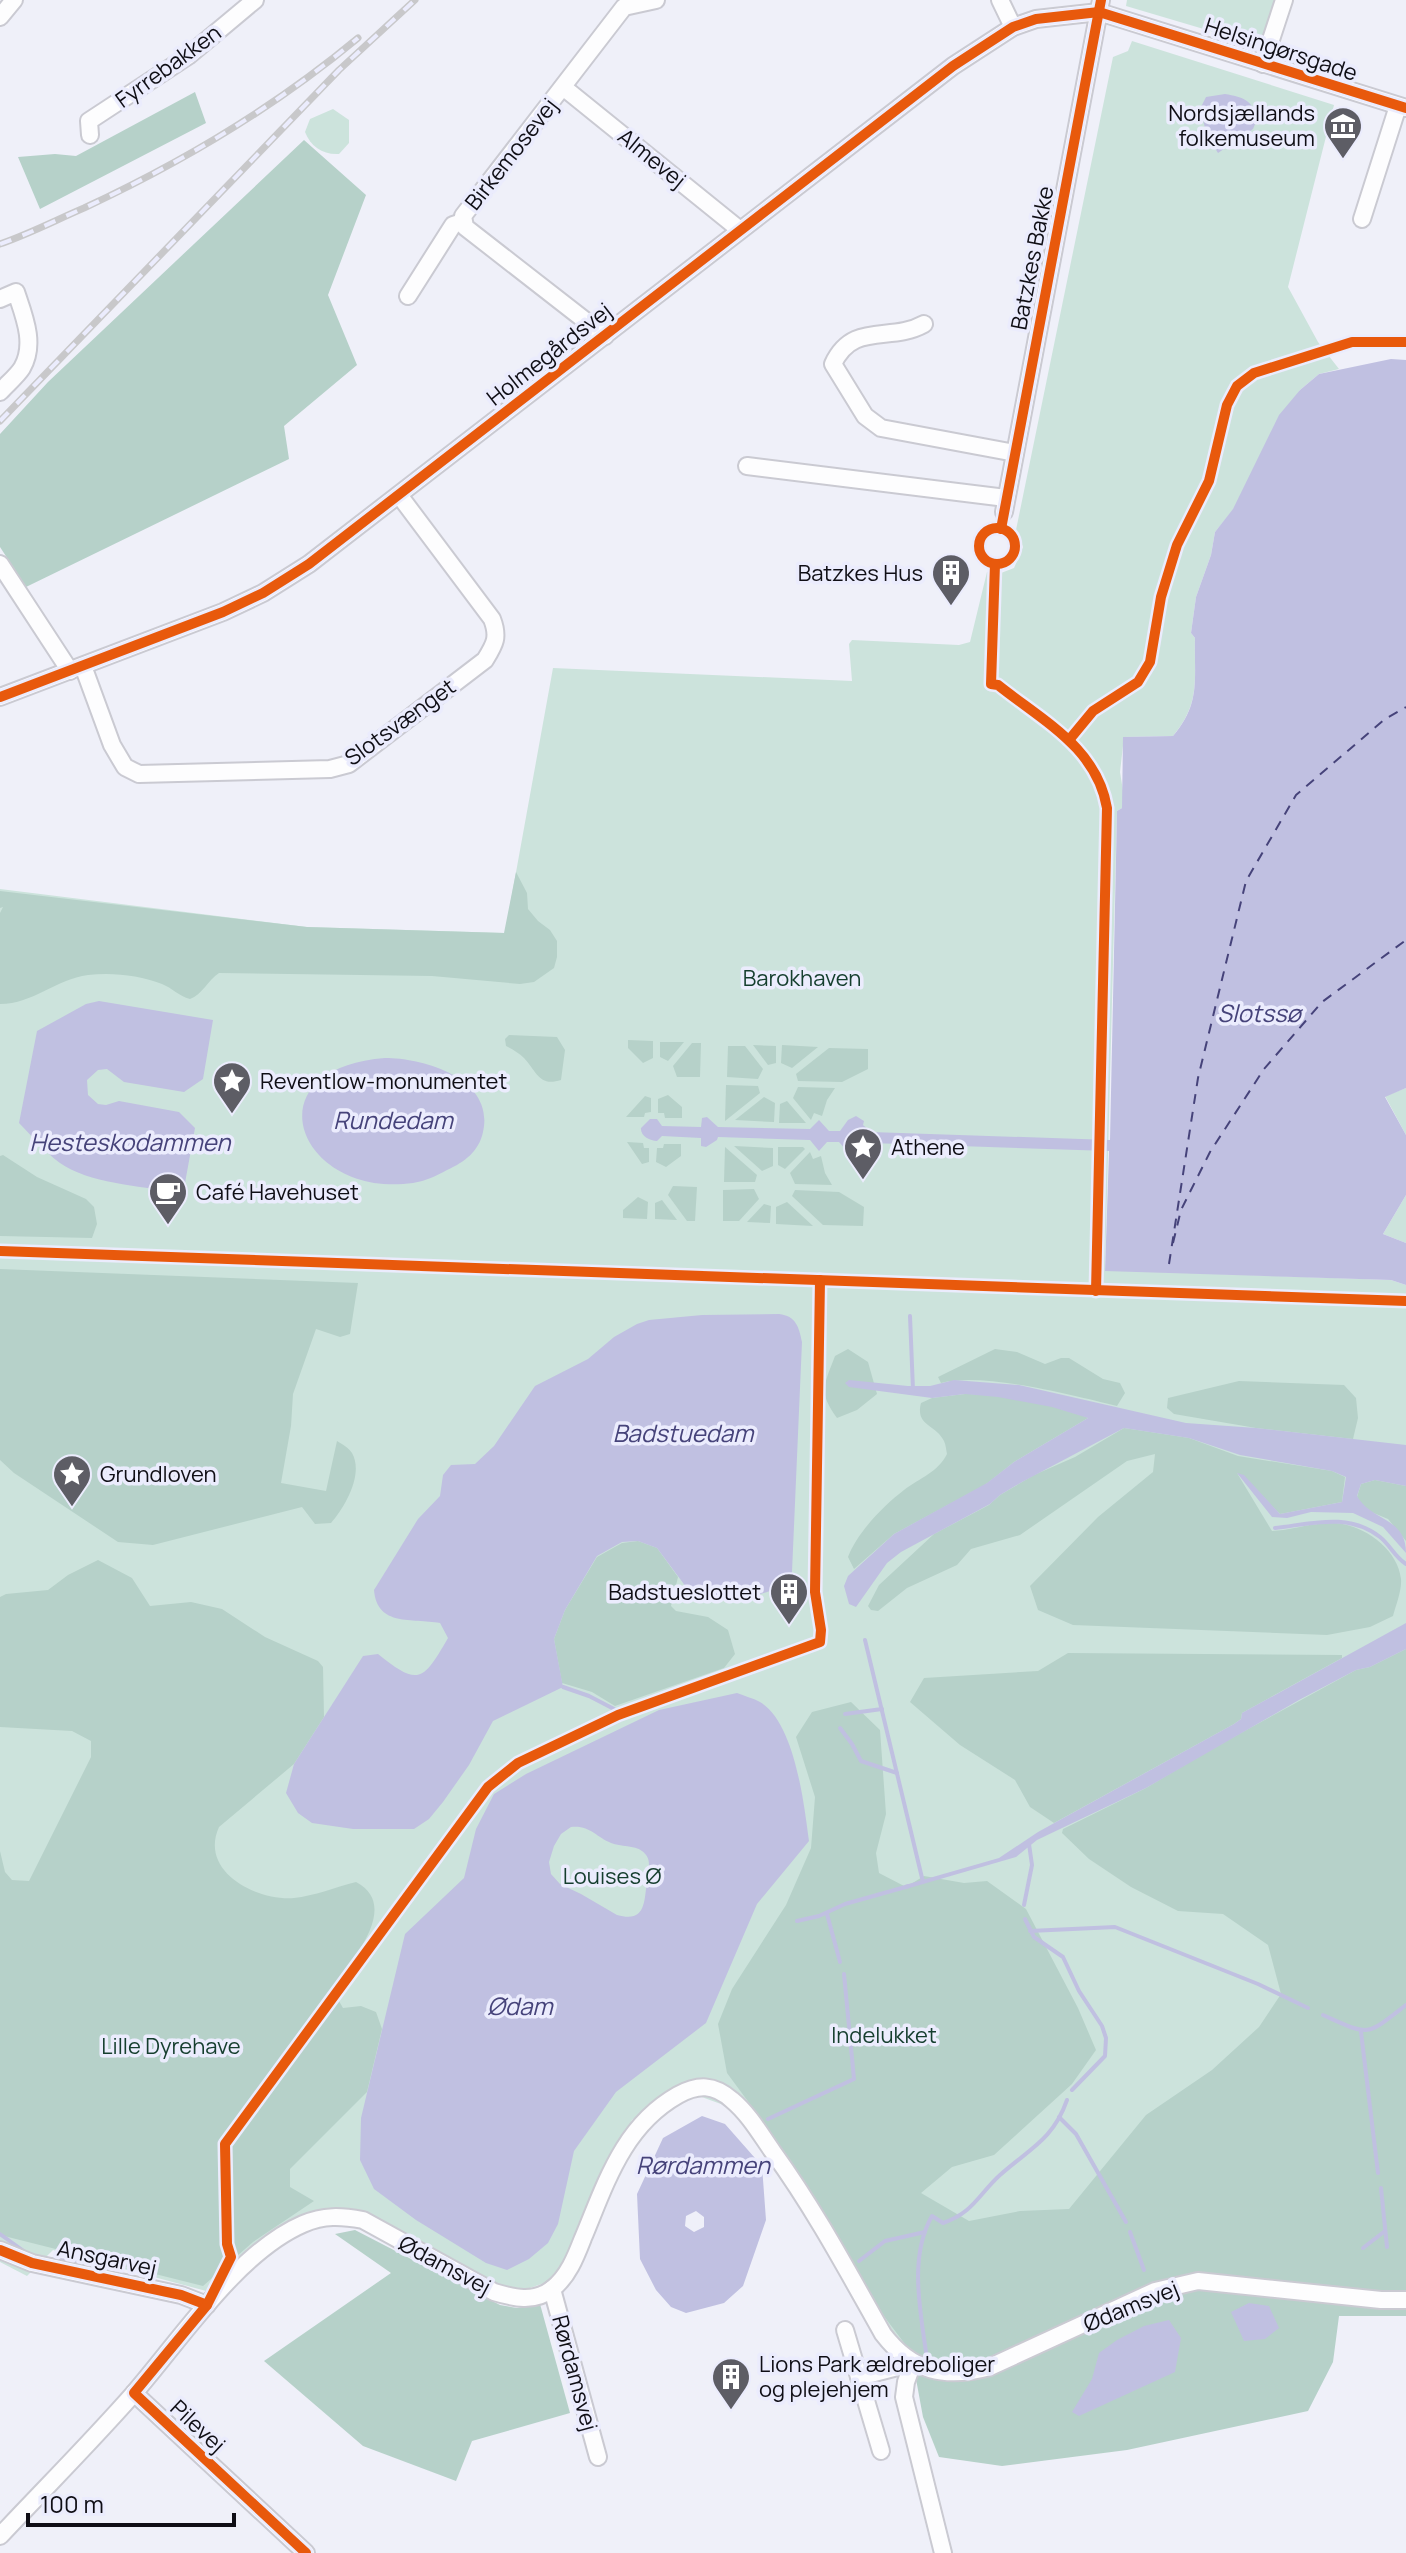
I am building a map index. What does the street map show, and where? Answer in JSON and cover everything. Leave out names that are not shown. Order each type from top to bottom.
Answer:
[{"type":"street","points":[[0,17],[14,0]]},
{"type":"street","name":"Fyrrebakken","points":[[90,135],[89,121],[188,56],[255,0]]},
{"type":"street","name":"Birkemosevej","points":[[605,336],[462,222],[463,216],[624,7],[656,0]]},
{"type":"street","points":[[1000,0],[1013,27]]},
{"type":"street","points":[[1263,64],[1284,0]]},
{"type":"street","name":"Holmegårdsvej","points":[[0,697],[223,612],[263,593],[309,564],[953,66],[1013,27],[1100,6]]},
{"type":"street","name":"Helsingørsgade","points":[[1100,6],[1263,64],[1402,107],[1362,219]]},
{"type":"street","name":"Batzkes Bakke","points":[[747,466],[1005,505],[1100,6]]},
{"type":"street","name":"Almevej","points":[[563,87],[740,230]]},
{"type":"street","name":"Birkemosevej","points":[[408,296],[453,225],[462,222]]},
{"type":"street","points":[[0,299],[16,292],[28,326],[28,349],[22,368],[0,392]]},
{"type":"street","points":[[924,324],[908,333],[863,335],[840,348],[833,364],[865,416],[881,428],[1015,453]]},
{"type":"street","name":"Slotsvænget","points":[[0,564],[76,668],[125,767],[139,774],[330,769],[349,764],[485,660],[496,642],[497,633],[492,619],[399,495]]},
{"type":"street","name":"Ødamsvej","points":[[0,2536],[134,2393],[235,2274],[300,2225],[323,2217],[343,2216],[363,2220],[494,2292],[515,2299],[533,2298],[552,2289],[572,2266],[619,2153],[638,2127],[658,2106],[693,2087],[714,2088],[732,2099],[763,2138],[804,2195],[895,2350],[913,2363],[943,2372],[964,2374],[990,2367],[1155,2291],[1198,2281],[1406,2300]]},
{"type":"street","name":"Ansgarvej","points":[[0,2250],[32,2263],[181,2295],[207,2305]]},
{"type":"street","name":"Rørdamsvej","points":[[552,2289],[598,2457]]},
{"type":"street","points":[[845,2330],[881,2451]]},
{"type":"street","points":[[913,2363],[904,2397],[943,2553]]},
{"type":"street","name":"Ødamsvej","points":[[859,2377],[913,2363]]},
{"type":"street","name":"Pilevej","points":[[134,2393],[306,2553]]},
{"type":"green space","points":[[1127,0],[1277,0],[1261,46],[1126,6]]},
{"type":"green space","points":[[1132,41],[1334,105],[1288,287],[1318,342],[1339,369],[1319,374],[1300,390],[1233,510],[1215,532],[1211,555],[1196,597],[1191,633],[1195,638],[1194,690],[1182,724],[1173,736],[1124,737],[1120,772],[1124,797],[1122,808],[1117,811],[1105,1270],[1391,1280],[1406,1285],[1406,2300],[990,2367],[895,2350],[798,2183],[729,2107],[699,2096],[652,2105],[632,2120],[562,2264],[547,2282],[527,2289],[510,2289],[328,2210],[296,2217],[266,2236],[210,2292],[53,2250],[27,2276],[0,2262],[0,889],[307,927],[505,933],[553,668],[852,681],[849,644],[852,640],[959,645],[970,642],[987,572],[1001,573],[1014,568],[1023,547],[1016,530],[1113,57],[1128,51]]},
{"type":"green space","points":[[195,92],[206,123],[40,209],[18,157],[76,156]]},
{"type":"green space","points":[[333,109],[349,120],[349,143],[339,154],[318,149],[305,132],[310,119]]},
{"type":"green space","points":[[304,140],[366,195],[328,295],[357,365],[284,426],[289,459],[26,587],[0,547],[0,434],[48,382]]},
{"type":"green space","points":[[516,872],[527,893],[528,909],[557,941],[554,968],[534,982],[520,984],[432,976],[219,973],[190,999],[144,978],[97,974],[76,977],[23,1000],[0,1004],[0,913],[3,907],[0,908],[0,891],[307,927],[504,933]]},
{"type":"green space","points":[[509,1035],[557,1037],[565,1050],[561,1080],[554,1082],[539,1077],[524,1058],[506,1046],[505,1039]]},
{"type":"green space","points":[[628,1040],[653,1041],[653,1058],[643,1063],[628,1048]]},
{"type":"green space","points":[[660,1042],[684,1042],[668,1061],[660,1057]]},
{"type":"green space","points":[[692,1043],[701,1043],[700,1077],[677,1077],[673,1066]]},
{"type":"green space","points":[[753,1045],[776,1046],[776,1063],[768,1065]]},
{"type":"green space","points":[[782,1045],[818,1047],[792,1068],[781,1063]]},
{"type":"green space","points":[[728,1046],[745,1046],[763,1069],[758,1079],[727,1077]]},
{"type":"green space","points":[[829,1048],[868,1049],[868,1069],[842,1082],[798,1081],[796,1074]]},
{"type":"green space","points":[[726,1085],[758,1086],[760,1093],[725,1121]]},
{"type":"green space","points":[[798,1087],[835,1088],[822,1116],[814,1113],[811,1120],[793,1098]]},
{"type":"green space","points":[[1406,1088],[1406,1135],[1385,1096]]},
{"type":"green space","points":[[668,1095],[682,1107],[682,1118],[665,1118],[664,1113],[658,1113],[658,1099]]},
{"type":"green space","points":[[645,1096],[651,1098],[651,1112],[645,1113],[644,1117],[626,1117]]},
{"type":"green space","points":[[764,1097],[775,1103],[774,1122],[735,1120]]},
{"type":"green space","points":[[787,1101],[806,1123],[779,1123],[780,1104]]},
{"type":"green space","points":[[627,1142],[643,1143],[644,1148],[649,1148],[649,1162],[642,1164]]},
{"type":"green space","points":[[664,1144],[681,1144],[681,1156],[666,1167],[656,1162],[657,1148],[663,1148]]},
{"type":"green space","points":[[734,1146],[773,1148],[773,1166],[762,1171]]},
{"type":"green space","points":[[725,1147],[757,1175],[755,1182],[724,1182]]},
{"type":"green space","points":[[778,1147],[805,1149],[785,1169],[778,1165]]},
{"type":"green space","points":[[810,1152],[813,1159],[821,1156],[832,1185],[795,1184],[790,1173]]},
{"type":"green space","points":[[0,1156],[37,1177],[86,1199],[94,1207],[97,1224],[92,1238],[0,1236]]},
{"type":"green space","points":[[673,1186],[697,1187],[695,1221],[687,1221],[668,1195]]},
{"type":"green space","points":[[754,1189],[759,1199],[739,1221],[723,1221],[723,1190]]},
{"type":"green space","points":[[795,1190],[839,1192],[864,1207],[863,1226],[823,1225],[792,1196]]},
{"type":"green space","points":[[1406,1195],[1406,1243],[1383,1234]]},
{"type":"green space","points":[[638,1197],[648,1202],[647,1219],[623,1218],[623,1210]]},
{"type":"green space","points":[[662,1200],[677,1220],[655,1219],[655,1203]]},
{"type":"green space","points":[[787,1202],[813,1226],[776,1224],[776,1207]]},
{"type":"green space","points":[[764,1204],[771,1206],[770,1223],[747,1222]]},
{"type":"green space","points":[[0,1269],[358,1283],[350,1334],[340,1337],[316,1329],[293,1394],[281,1483],[326,1491],[337,1441],[347,1448],[352,1453],[356,1471],[347,1499],[331,1523],[315,1524],[302,1507],[153,1545],[118,1542],[14,1473],[0,1460]]},
{"type":"green space","points":[[848,1349],[868,1362],[877,1394],[857,1410],[837,1418],[827,1401],[825,1388],[835,1356]]},
{"type":"green space","points":[[995,1349],[1017,1352],[1045,1364],[1069,1358],[1103,1379],[1120,1383],[1125,1393],[1117,1406],[1004,1383],[959,1380],[941,1383],[938,1377]]},
{"type":"green space","points":[[1239,1381],[1344,1385],[1356,1398],[1358,1418],[1353,1439],[1256,1428],[1174,1414],[1167,1408],[1168,1398]]},
{"type":"green space","points":[[965,1394],[1047,1404],[1088,1418],[1014,1462],[985,1485],[894,1534],[854,1569],[848,1557],[864,1529],[904,1490],[934,1470],[947,1454],[940,1435],[921,1416],[921,1403],[932,1398]]},
{"type":"green space","points":[[1124,1428],[1189,1438],[1238,1456],[1332,1471],[1345,1477],[1342,1502],[1280,1514],[1237,1473],[1272,1531],[1319,1524],[1345,1524],[1367,1533],[1386,1548],[1401,1579],[1393,1616],[1370,1627],[1327,1635],[1073,1625],[1038,1610],[1030,1586],[1098,1517],[1153,1472],[1155,1454],[1127,1461],[1020,1535],[971,1549],[957,1565],[907,1588],[878,1611],[868,1606],[879,1585],[934,1534],[989,1505],[1034,1475],[1075,1457]]},
{"type":"green space","points":[[1375,1480],[1406,1486],[1406,1541],[1388,1519],[1364,1509],[1357,1497],[1361,1484]]},
{"type":"green space","points":[[638,1541],[657,1548],[678,1577],[671,1606],[676,1611],[708,1617],[728,1630],[735,1654],[724,1668],[615,1706],[592,1692],[562,1683],[554,1639],[565,1610],[597,1557],[622,1543]]},
{"type":"green space","name":"Lille Dyrehave","points":[[98,1560],[132,1578],[150,1606],[191,1602],[222,1609],[265,1637],[318,1661],[323,1667],[324,1717],[294,1764],[219,1827],[215,1843],[217,1857],[234,1880],[263,1894],[294,1898],[356,1882],[369,1892],[374,1905],[373,1919],[360,1950],[332,1989],[343,2008],[361,2006],[376,2012],[382,2029],[367,2092],[290,2169],[290,2187],[314,2201],[253,2242],[203,2286],[0,2235],[0,1851],[5,1872],[12,1880],[29,1881],[91,1757],[91,1741],[72,1731],[0,1727],[0,1597],[48,1590],[68,1575]]},
{"type":"green space","name":"Indelukket","points":[[1406,1649],[1406,2316],[1339,2316],[1333,2362],[1308,2411],[1127,2450],[1002,2466],[939,2457],[923,2417],[911,2352],[862,2287],[764,2123],[727,2073],[718,2024],[732,1989],[786,1905],[811,1848],[815,1797],[796,1737],[812,1712],[851,1702],[880,1730],[886,1814],[876,1853],[879,1873],[906,1887],[924,1876],[964,1883],[987,1881],[1026,1909],[1078,2008],[1096,2050],[1072,2084],[994,2155],[952,2167],[921,2193],[969,2221],[1020,2211],[1069,2209],[1146,2115],[1212,2070],[1259,2027],[1281,1994],[1268,1945],[1223,1914],[1178,1911],[1131,1887],[1089,1859],[1062,1833],[1063,1829],[1146,1788],[1356,1670],[1370,1667]]},
{"type":"green space","points":[[1068,1653],[1342,1655],[1342,1658],[1242,1713],[1241,1719],[1234,1724],[1054,1823],[1030,1807],[1015,1780],[960,1745],[910,1702],[924,1678],[1038,1671]]},
{"type":"green space","points":[[355,2230],[500,2305],[517,2308],[540,2304],[570,2413],[472,2441],[456,2481],[363,2446],[264,2361],[391,2273],[335,2234]]},
{"type":"water","points":[[1225,94],[1246,100],[1258,117],[1253,129],[1218,153],[1207,135],[1200,109],[1206,97]]},
{"type":"water","name":"Slotssø","points":[[1391,359],[1406,360],[1406,1088],[1385,1097],[1406,1135],[1406,1195],[1383,1234],[1406,1243],[1406,1285],[1391,1280],[1105,1271],[1109,1151],[870,1143],[862,1154],[853,1158],[839,1142],[827,1142],[819,1151],[810,1140],[718,1137],[706,1147],[701,1146],[701,1138],[662,1136],[657,1141],[644,1136],[641,1128],[650,1119],[657,1119],[662,1126],[701,1127],[702,1118],[707,1117],[718,1127],[810,1129],[819,1120],[829,1131],[840,1131],[848,1120],[856,1116],[864,1121],[863,1125],[871,1132],[1110,1140],[1117,811],[1122,808],[1123,737],[1173,736],[1188,713],[1195,679],[1195,638],[1191,633],[1196,597],[1211,555],[1215,532],[1233,509],[1279,415],[1300,390],[1319,374]]},
{"type":"water","name":"Hesteskodammen","points":[[99,1001],[213,1020],[203,1079],[184,1092],[124,1082],[107,1069],[98,1070],[87,1080],[88,1095],[98,1104],[119,1101],[179,1112],[195,1128],[185,1183],[174,1192],[115,1183],[72,1170],[49,1154],[19,1123],[37,1031],[86,1004]]},
{"type":"water","name":"Rundedam","points":[[385,1058],[437,1067],[468,1085],[478,1098],[484,1114],[483,1132],[475,1150],[454,1167],[413,1183],[373,1183],[341,1172],[318,1153],[304,1131],[303,1107],[315,1084],[342,1067]]},
{"type":"water","name":"Badstuedam","points":[[779,1314],[796,1323],[802,1342],[792,1572],[786,1582],[762,1594],[748,1596],[692,1595],[657,1548],[638,1541],[622,1542],[597,1556],[565,1610],[554,1639],[563,1687],[493,1721],[469,1765],[429,1819],[414,1829],[353,1829],[312,1823],[298,1813],[286,1793],[294,1764],[363,1656],[378,1654],[403,1671],[419,1674],[426,1671],[448,1638],[440,1623],[389,1615],[377,1602],[374,1590],[418,1519],[440,1496],[443,1475],[451,1465],[475,1464],[494,1446],[535,1386],[588,1359],[614,1337],[637,1324],[702,1315]]},
{"type":"water","points":[[849,1380],[908,1386],[930,1386],[954,1380],[1019,1385],[1186,1423],[1406,1445],[1406,1486],[1375,1480],[1361,1484],[1357,1496],[1371,1511],[1394,1526],[1405,1541],[1406,1553],[1383,1527],[1353,1513],[1311,1512],[1287,1518],[1272,1517],[1237,1473],[1244,1475],[1280,1514],[1342,1502],[1346,1477],[1332,1471],[1240,1455],[1189,1438],[1124,1428],[901,1552],[887,1563],[856,1607],[849,1604],[844,1586],[848,1576],[894,1534],[987,1483],[1014,1462],[1088,1418],[1052,1407],[998,1397],[965,1394],[932,1398],[849,1387],[845,1383]]},
{"type":"water","points":[[1406,1623],[1406,1649],[1370,1667],[1356,1670],[1299,1700],[1146,1788],[1037,1840],[1016,1857],[906,1889],[905,1885],[999,1858],[1038,1832],[1234,1724],[1241,1719],[1242,1713]]},
{"type":"water","name":"Ødam","points":[[737,1693],[760,1702],[772,1712],[790,1745],[801,1786],[809,1841],[757,1904],[706,2023],[616,2092],[574,2151],[558,2224],[548,2243],[529,2259],[507,2270],[486,2263],[416,2220],[374,2189],[360,2160],[361,2118],[405,1934],[464,1878],[476,1829],[494,1794],[526,1774],[659,1710]],"holes":[[[571,1827],[578,1827],[611,1843],[635,1848],[645,1854],[649,1869],[644,1903],[634,1916],[617,1915],[560,1884],[551,1874],[549,1862],[554,1846],[561,1834]]]},
{"type":"water","name":"Rørdammen","points":[[702,2116],[725,2124],[762,2166],[766,2220],[743,2286],[724,2303],[686,2313],[671,2307],[656,2290],[640,2259],[637,2194],[663,2138]],"holes":[[[696,2211],[704,2217],[704,2227],[694,2232],[685,2226],[686,2216]]]},
{"type":"water","points":[[1249,2303],[1269,2306],[1279,2328],[1265,2339],[1244,2341],[1231,2312]]},
{"type":"water","points":[[1169,2320],[1181,2338],[1175,2372],[1079,2416],[1072,2412],[1092,2379],[1099,2353],[1144,2326]]},
{"type":"waterway","points":[[910,1316],[913,1390]]},
{"type":"waterway","points":[[1275,1528],[1316,1522],[1355,1524],[1380,1537],[1406,1564]]},
{"type":"waterway","points":[[865,1640],[923,1882]]},
{"type":"waterway","points":[[563,1687],[614,1709]]},
{"type":"waterway","points":[[845,1714],[882,1709]]},
{"type":"waterway","points":[[840,1728],[861,1761],[897,1773]]},
{"type":"waterway","points":[[1024,1905],[1032,1865],[1029,1844]]},
{"type":"waterway","points":[[797,1921],[909,1886]]},
{"type":"waterway","points":[[827,1914],[840,1962]]},
{"type":"waterway","points":[[1025,1919],[1034,1937],[1063,1957],[1106,2038],[1105,2056],[1072,2090]]},
{"type":"waterway","points":[[1030,1931],[1115,1927],[1258,1984],[1308,2008]]},
{"type":"waterway","points":[[768,2119],[854,2079],[844,1974]]},
{"type":"waterway","points":[[1323,2015],[1350,2027],[1367,2030],[1406,2005]]},
{"type":"waterway","points":[[1361,2032],[1378,2173]]},
{"type":"waterway","points":[[926,2352],[918,2265],[932,2216],[943,2223],[969,2208],[1000,2175],[1047,2134],[1067,2100]]},
{"type":"waterway","points":[[1059,2117],[1076,2134],[1126,2222]]},
{"type":"waterway","points":[[1381,2188],[1387,2247]]},
{"type":"waterway","points":[[1363,2248],[1385,2231]]},
{"type":"waterway","points":[[859,2261],[885,2241],[925,2232]]},
{"type":"waterway","points":[[1130,2232],[1144,2270]]},
{"type":"waterway","points":[[0,2234],[25,2252]]},
{"type":"waterway","points":[[49,2259],[86,2263]]},
{"type":"ferry route","points":[[1169,1264],[1198,1078],[1246,881],[1296,795],[1385,719],[1406,707]]},
{"type":"ferry route","points":[[1173,1243],[1181,1210],[1210,1152],[1264,1069],[1322,1002],[1406,940]]},
{"type":"railway","points":[[0,421],[339,70],[415,0]]},
{"type":"railway","points":[[0,244],[84,208],[191,153],[294,87],[358,38]]},
{"type":"cycle path","points":[[1001,529],[1101,0]]},
{"type":"cycle path","points":[[0,697],[223,612],[263,593],[309,564],[953,66],[1013,27],[1036,19],[1099,12],[1406,108]]},
{"type":"cycle path","points":[[1069,740],[1093,711],[1138,682],[1150,662],[1161,597],[1177,545],[1209,481],[1227,405],[1237,386],[1254,373],[1352,342],[1406,342]]},
{"type":"cycle path","points":[[997,528],[1009,534],[1015,546],[1009,558],[997,564],[985,558],[979,546],[985,534],[997,528]]},
{"type":"cycle path","points":[[995,564],[991,684],[998,685],[1050,724],[1080,752],[1101,787],[1107,808],[1096,1291]]},
{"type":"cycle path","points":[[0,1251],[1406,1301]]},
{"type":"cycle path","points":[[306,2553],[134,2393],[207,2305],[231,2257],[227,2244],[225,2144],[488,1787],[518,1763],[618,1715],[820,1642],[815,1592],[820,1280]]},
{"type":"cycle path","points":[[0,2250],[32,2263],[181,2295],[207,2305]]},
{"type":"place","name":"Nordsjællands folkemuseum","points":[[1343,160]]},
{"type":"place","name":"Batzkes Hus","points":[[951,607]]},
{"type":"place","name":"Reventlow-monumentet","points":[[232,1115]]},
{"type":"place","name":"Athene","points":[[863,1181]]},
{"type":"place","name":"Café Havehuset","points":[[168,1226]]},
{"type":"place","name":"Grundloven","points":[[72,1508]]},
{"type":"place","name":"Badstueslottet","points":[[789,1626]]},
{"type":"place","name":"Lions Park ældreboliger og plejehjem","points":[[731,2411]]},
{"type":"park label","name":"Barokhaven","points":[[802,978]]},
{"type":"park label","name":"Louises Ø","points":[[612,1876]]}]
